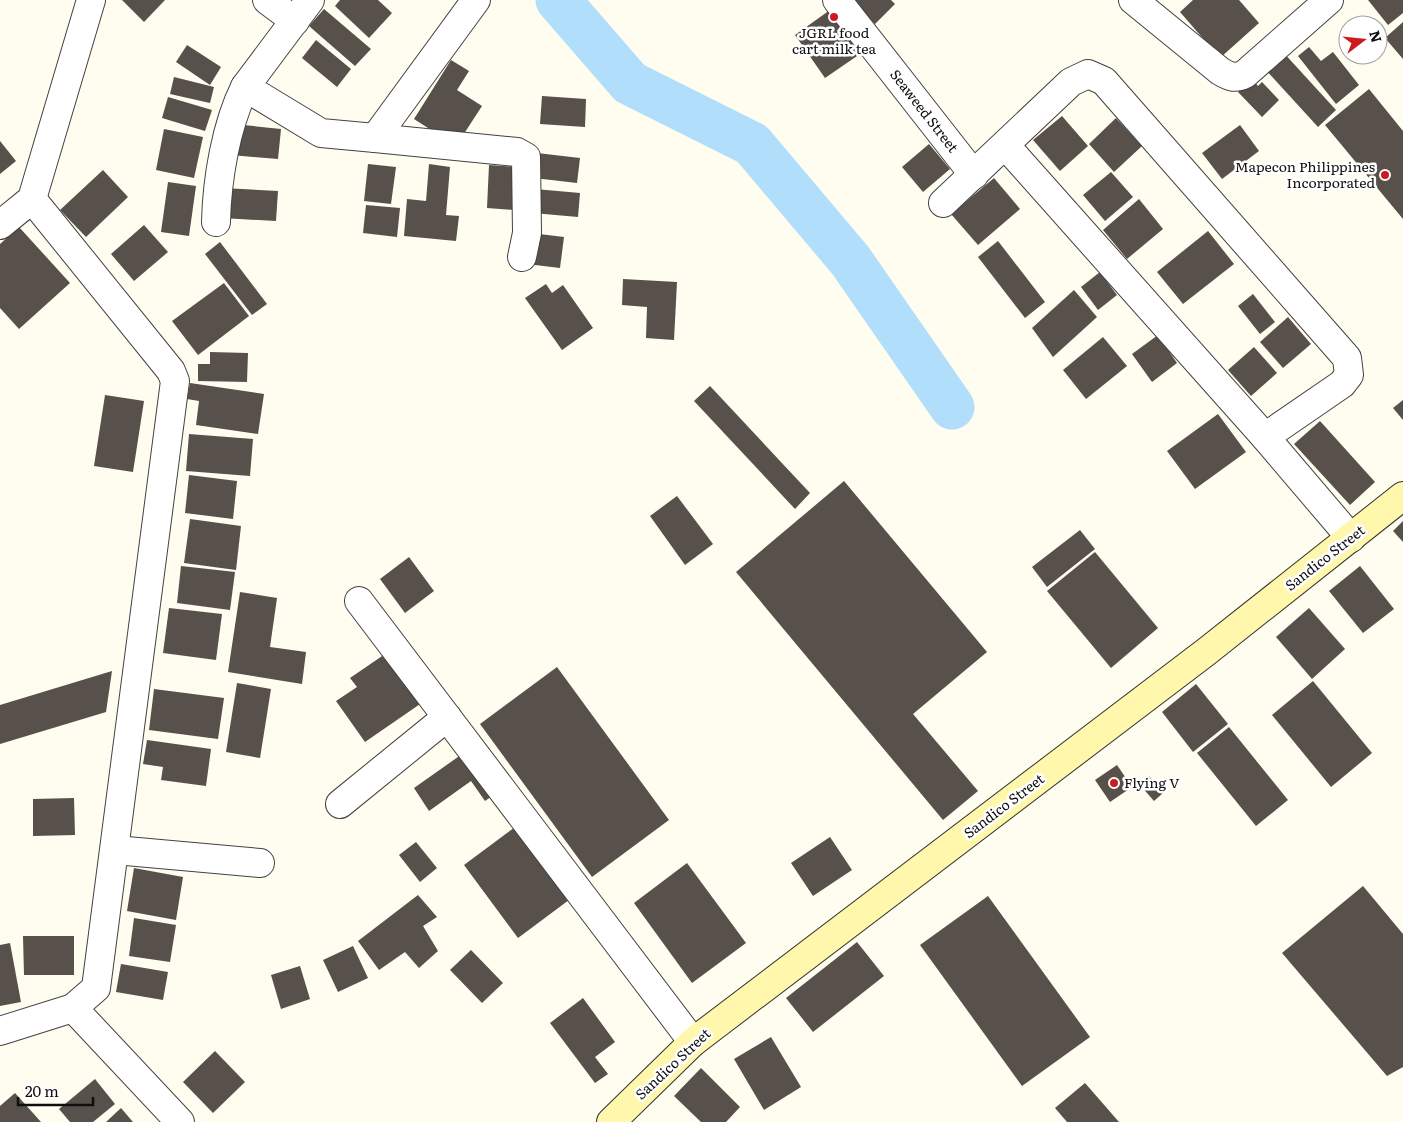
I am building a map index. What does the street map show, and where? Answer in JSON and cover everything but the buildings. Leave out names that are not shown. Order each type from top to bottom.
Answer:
[{"type":"main road","name":"Sandico Street","points":[[611,1122],[693,1042],[1206,652],[1403,496]]},
{"type":"street","points":[[0,226],[32,199],[91,0]]},
{"type":"street","points":[[216,222],[217,200],[233,110],[245,87],[302,10],[267,0]]},
{"type":"street","points":[[375,138],[476,0]]},
{"type":"street","name":"Seaweed Street","points":[[837,0],[974,175]]},
{"type":"street","points":[[1132,0],[1220,71],[1236,78],[1245,74],[1329,0]]},
{"type":"street","points":[[943,203],[1006,146],[1071,82],[1088,74],[1104,82],[1348,358],[1349,375],[1342,384],[1265,437]]},
{"type":"street","points":[[245,87],[321,133],[517,152],[526,157],[528,232],[522,257]]},
{"type":"street","points":[[1006,146],[1265,437],[1351,538]]},
{"type":"street","points":[[0,1031],[73,1008],[96,988],[175,381],[171,371],[32,199]]},
{"type":"street","points":[[359,601],[693,1042]]},
{"type":"street","points":[[340,804],[447,717]]},
{"type":"street","points":[[115,850],[260,863]]},
{"type":"street","points":[[73,1008],[180,1122]]},
{"type":"waterway","points":[[558,0],[630,83],[752,144],[850,260],[952,407]]},
{"type":"place","name":"JGRL food cart milk tea","points":[[834,17]]},
{"type":"place","name":"Mapecon Philippines Incorporated","points":[[1385,175]]},
{"type":"place","name":"Flying V","points":[[1114,783]]}]
